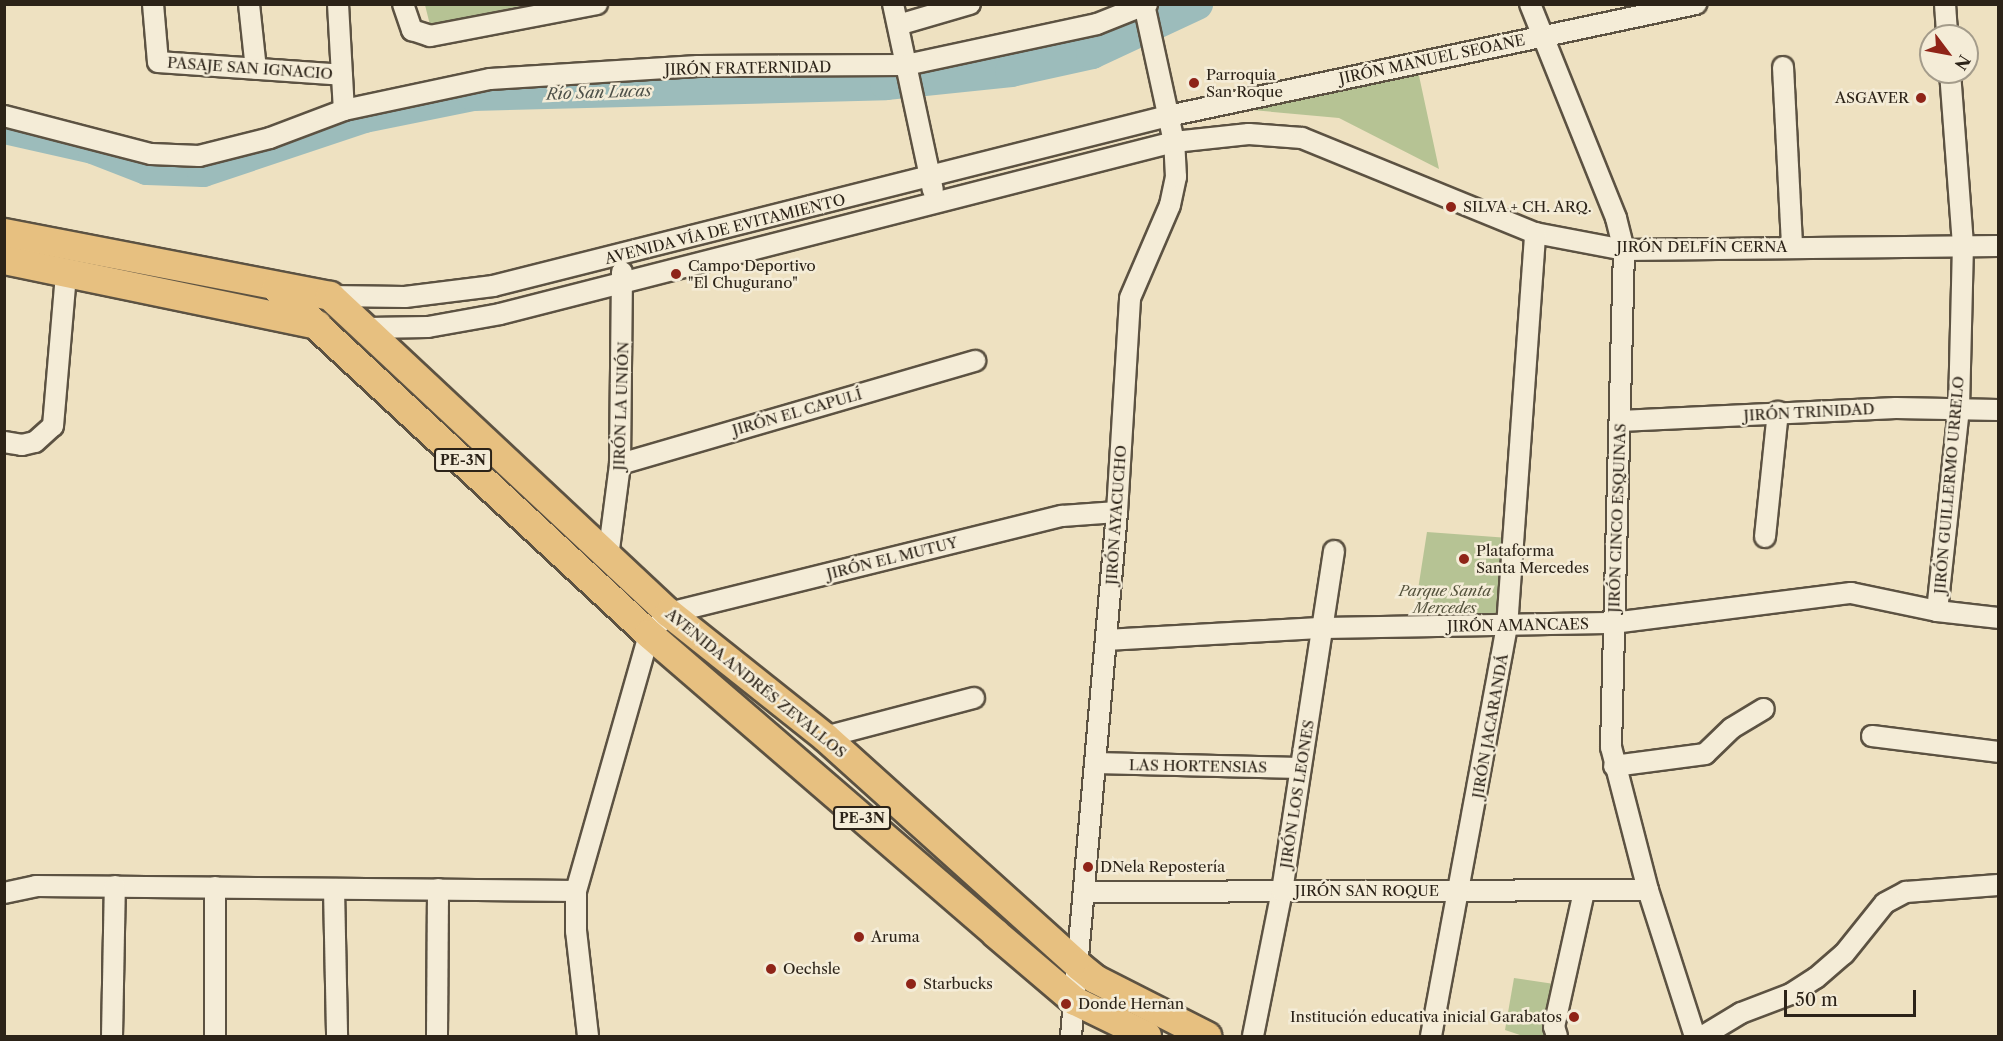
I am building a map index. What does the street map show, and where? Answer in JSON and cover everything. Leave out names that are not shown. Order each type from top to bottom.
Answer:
[{"type":"highway","name":"PE-3N","points":[[4,233],[276,288]]},
{"type":"highway","points":[[4,260],[320,326],[367,328]]},
{"type":"highway","name":"AVENIDA VÍA DE EVITAMIENTO","points":[[276,288],[330,296]]},
{"type":"highway","name":"AVENIDA ANDRÉS ZEVALLOS","points":[[276,288],[320,326],[649,634],[1075,1001],[1147,1036]]},
{"type":"highway","name":"AVENIDA ANDRÉS ZEVALLOS","points":[[330,296],[367,328],[669,613],[825,737],[1079,966],[1095,979],[1206,1036]]},
{"type":"street","name":"PASAJE SAN IGNACIO","points":[[153,4],[158,62],[342,75]]},
{"type":"street","points":[[249,4],[256,69]]},
{"type":"street","points":[[403,4],[412,30],[430,36],[597,4]]},
{"type":"street","points":[[893,4],[936,204]]},
{"type":"street","points":[[898,25],[970,4]]},
{"type":"street","name":"JIRÓN CINCO ESQUINAS","points":[[1530,4],[1616,218],[1624,250],[1610,724],[1614,766],[1648,890],[1699,1036]]},
{"type":"street","name":"JIRÓN MANUEL SEOANE","points":[[1168,116],[1696,4]]},
{"type":"street","points":[[1945,4],[1946,24]]},
{"type":"street","points":[[340,5],[344,110]]},
{"type":"street","name":"JIRÓN AYACUCHO","points":[[1071,1036],[1086,892],[1117,512],[1130,298],[1170,205],[1176,177],[1174,142],[1146,8]]},
{"type":"street","name":"JIRÓN FRATERNIDAD","points":[[4,116],[151,154],[199,156],[270,138],[344,110],[490,79],[698,66],[908,71],[1097,24],[1146,8]]},
{"type":"street","points":[[1783,67],[1792,247]]},
{"type":"street","name":"JIRÓN GUILLERMO URRELO","points":[[1937,611],[1959,408],[1963,245],[1951,84]]},
{"type":"street","name":"AVENIDA VÍA DE EVITAMIENTO","points":[[330,296],[405,297],[494,286],[930,178],[1168,116]]},
{"type":"street","name":"JIRÓN DELFÍN CERNA","points":[[1174,142],[1249,134],[1302,138],[1535,233],[1624,250],[1998,246]]},
{"type":"street","name":"AVENIDA VÍA DE EVITAMIENTO","points":[[367,328],[428,327],[490,316],[1174,142]]},
{"type":"street","name":"JIRÓN JACARANDÁ","points":[[1431,1036],[1460,890],[1507,627],[1535,233]]},
{"type":"street","name":"JIRÓN LA UNIÓN","points":[[608,557],[620,464],[625,283],[619,255]]},
{"type":"street","points":[[4,442],[22,445],[36,442],[53,426],[66,273]]},
{"type":"street","name":"JIRÓN EL CAPULÍ","points":[[620,464],[975,361]]},
{"type":"street","name":"JIRÓN TRINIDAD","points":[[1620,421],[1778,412],[1959,408],[1998,410]]},
{"type":"street","points":[[1765,537],[1778,412]]},
{"type":"street","name":"JIRÓN EL MUTUY","points":[[669,613],[1062,516],[1117,512]]},
{"type":"street","name":"JIRÓN LOS LEONES","points":[[1253,1036],[1282,891],[1334,551]]},
{"type":"street","name":"JIRÓN AMANCAES","points":[[1106,640],[1324,628],[1507,627],[1613,623],[1851,593],[1937,611],[1998,618]]},
{"type":"street","points":[[588,1036],[576,931],[576,891],[649,634],[669,613]]},
{"type":"street","points":[[825,737],[975,698]]},
{"type":"street","points":[[1614,766],[1706,754],[1732,728],[1764,710]]},
{"type":"street","points":[[1872,736],[1998,752]]},
{"type":"street","name":"LAS HORTENSIAS","points":[[1095,763],[1300,768]]},
{"type":"street","points":[[4,893],[36,885],[576,891]]},
{"type":"street","points":[[1699,1036],[1732,1017],[1791,994],[1816,978],[1844,954],[1885,903],[1906,892],[1998,885]]},
{"type":"street","points":[[112,1036],[115,886]]},
{"type":"street","points":[[215,1036],[216,887]]},
{"type":"street","points":[[334,889],[337,1036]]},
{"type":"street","points":[[437,1036],[438,890]]},
{"type":"street","name":"JIRÓN SAN ROQUE","points":[[1086,892],[1648,890]]},
{"type":"street","points":[[1557,1036],[1554,1027],[1584,892]]},
{"type":"green space","points":[[425,4],[525,5],[430,25]]},
{"type":"green space","points":[[1418,71],[1439,169],[1339,118],[1252,110]]},
{"type":"green space","name":"Parque Santa Mercedes","points":[[1427,532],[1509,538],[1501,615],[1414,615]]},
{"type":"green space","points":[[1514,978],[1561,985],[1552,1036],[1523,1036],[1505,1030]]},
{"type":"waterway","name":"Río San Lucas","points":[[4,128],[93,148],[147,169],[203,171],[364,117],[473,95],[886,84],[1011,71],[1092,53],[1197,4]]},
{"type":"place","name":"Parroquia San Roque","points":[[1194,83]]},
{"type":"place","name":"ASGAVER","points":[[1921,98]]},
{"type":"place","name":"SILVA + CH. ARQ.","points":[[1451,207]]},
{"type":"place","name":"Campo Deportivo \"El Chugurano\"","points":[[676,274]]},
{"type":"place","name":"Plataforma Santa Mercedes","points":[[1464,559]]},
{"type":"place","name":"DNela Repostería","points":[[1088,867]]},
{"type":"place","name":"Aruma","points":[[859,937]]},
{"type":"place","name":"Oechsle","points":[[771,969]]},
{"type":"place","name":"Starbucks","points":[[911,984]]},
{"type":"place","name":"Donde Hernan","points":[[1066,1004]]},
{"type":"place","name":"Institución educativa inicial Garabatos","points":[[1574,1017]]}]
